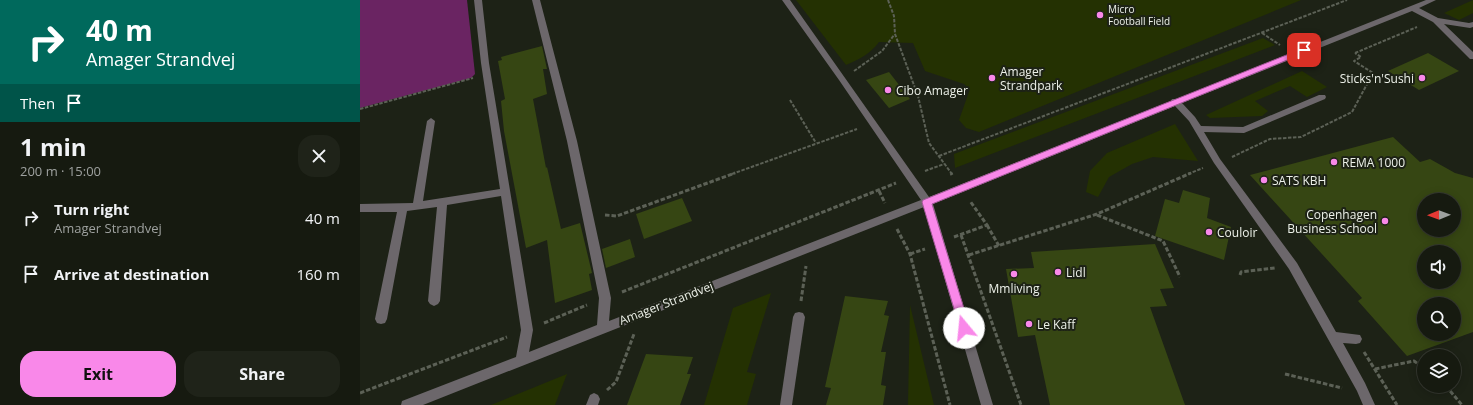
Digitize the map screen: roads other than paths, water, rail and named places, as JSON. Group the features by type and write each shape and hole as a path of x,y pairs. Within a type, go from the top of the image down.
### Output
{"street":[{"path":"478,0 485,63 527,330 522,359"},
{"path":"536,0 572,141 605,298 603,328"},
{"path":"786,0 842,78 926,202 986,405"},
{"name":"Amager Strandvej","path":"406,405 891,216 1175,101 1432,0"},
{"path":"1413,8 1436,20 1473,57"},
{"path":"1436,20 1470,26 1473,24"},
{"path":"1198,129 1244,130 1322,97"},
{"path":"1175,101 1192,119 1217,161 1293,266 1369,405"},
{"path":"417,206 431,121"},
{"path":"360,208 403,208 505,192"},
{"path":"434,301 442,202"},
{"path":"381,319 403,208"},
{"path":"786,405 799,317"},
{"path":"1333,337 1356,339"}],"place":[{"name":"Micro Football Field","path":"1100,15"},
{"name":"Amager Strandpark","path":"992,78"},
{"name":"Sticks'n'Sushi","path":"1422,78"},
{"name":"Cibo Amager","path":"888,90"},
{"name":"REMA 1000","path":"1334,162"},
{"name":"SATS KBH","path":"1264,180"},
{"name":"Copenhagen Business School","path":"1385,221"},
{"name":"Couloir","path":"1209,232"},
{"name":"Lidl","path":"1058,272"},
{"name":"Mmliving","path":"1014,274"},
{"name":"Le Kaff","path":"1029,324"}]}
